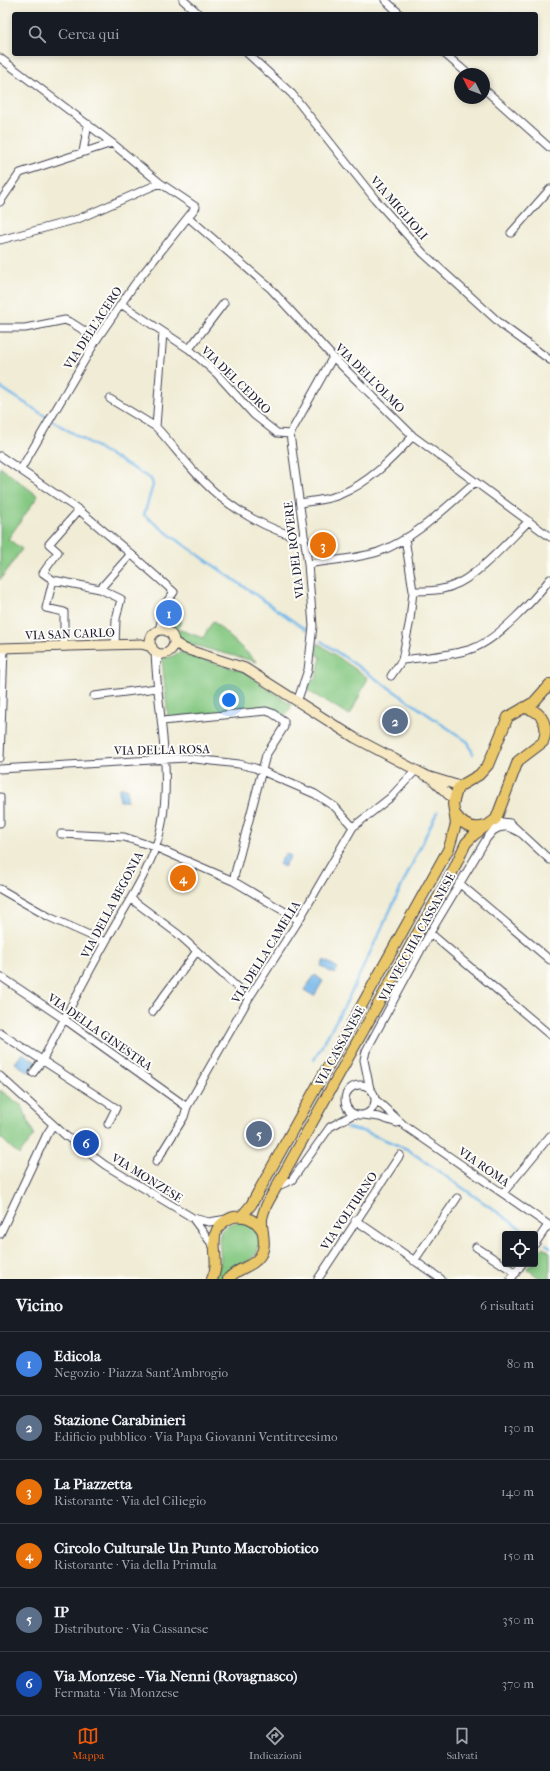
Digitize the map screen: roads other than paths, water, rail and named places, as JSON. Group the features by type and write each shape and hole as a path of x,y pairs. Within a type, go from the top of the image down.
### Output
{"main road":[{"path":"453,798 460,786 485,770 492,759 505,721 512,713 539,698 550,684"},
{"path":"523,708 531,709 540,714 543,717 547,730"},
{"path":"456,815 463,823 471,827 476,828 492,823 498,814 518,761 543,742 550,713"},
{"name":"VIA CASSANESE","path":"241,1217 251,1205 449,848 455,832 456,815 453,798"},
{"name":"VIA CASSANESE","path":"228,1279 237,1270 257,1260 264,1247 262,1221 264,1212 276,1187 452,873 466,843 474,835 492,823"},
{"path":"212,1279 217,1267 214,1240 216,1232 221,1224 229,1219 241,1217 250,1219 257,1224 264,1236"}],"street":[{"path":"182,0 197,12"},
{"path":"385,0 398,12"},
{"name":"VIA MIGLIOLI","path":"250,56 292,94 375,199 423,253 502,325 550,360"},
{"path":"447,56 461,68"},
{"path":"0,58 112,142 160,183 78,219 0,240"},
{"path":"490,94 550,148"},
{"path":"83,152 88,124"},
{"path":"0,202 20,173 112,142"},
{"name":"VIA DELL'ACERO","path":"21,469 98,339 121,304 134,285 189,218 196,207 160,183"},
{"path":"511,233 550,189"},
{"name":"VIA DELL'OLMO","path":"189,218 270,288 333,357 414,436 550,537"},
{"name":"VIA DEL CEDRO","path":"189,349 224,303"},
{"name":"VIA DEL CEDRO","path":"121,304 189,349 217,374 254,415 277,433 290,434"},
{"path":"0,328 25,328 65,320 98,339"},
{"path":"156,426 163,332"},
{"path":"290,434 333,357"},
{"path":"110,399 156,426 215,493 264,526 288,535 305,539"},
{"name":"VIA DEL ROVERE","path":"290,434 308,564 313,626 312,648 308,670 297,702"},
{"path":"300,503 332,497 354,487 385,465 414,436"},
{"path":"0,456 21,469 78,510 132,554 174,592 166,603 161,621 163,630 155,647"},
{"path":"308,564 375,552 405,538 448,506 475,482"},
{"path":"78,510 49,544 58,552 43,573 53,580 100,589 121,599 116,619 115,645"},
{"path":"413,591 441,589 460,582 529,521"},
{"path":"390,676 402,660 409,626 413,591 405,538"},
{"path":"100,589 132,554"},
{"path":"402,660 467,650 480,645 494,635 526,607 550,578"},
{"path":"53,580 46,608 64,612 64,646"},
{"path":"163,630 172,635 173,645"},
{"name":"VIA SAN CARLO","path":"2,648 141,644 155,647"},
{"path":"155,647 173,645 245,668 355,738 427,776 453,798"},
{"name":"VIA DELLA BEGONIA","path":"33,1072 42,1061 105,942 131,899 155,847 163,818 166,796 166,759 157,688 155,647"},
{"path":"0,758 2,648"},
{"path":"94,696 157,688"},
{"path":"162,721 258,711 272,713 282,719 285,724 271,745 261,770 233,881"},
{"name":"VIA DELLA ROSA","path":"0,769 166,759 218,760 261,770 315,794 335,807 353,827"},
{"name":"VIA DELLA CAMELIA","path":"156,1162 184,1118 186,1107 249,998 299,920 353,827 391,797 416,770"},
{"path":"427,776 460,786"},
{"path":"0,797 0,823"},
{"path":"492,823 507,822 550,860"},
{"name":"VIA VECCHIA CASSANESE","path":"370,1089 364,1060 366,1051 459,883 487,838 496,829 501,826 508,827 522,834"},
{"path":"60,834 124,837 155,847 233,881 299,920"},
{"path":"459,883 550,960"},
{"path":"0,889 49,917 105,942"},
{"path":"131,899 178,934 249,998"},
{"path":"430,933 550,1034"},
{"path":"152,1012 198,951"},
{"name":"VIA DELLA GINESTRA","path":"0,976 64,1019 186,1107"},
{"path":"0,1033 116,1108 108,1124"},
{"name":"VIA MONZESE","path":"0,1076 53,1125 96,1159 192,1218"},
{"path":"276,1187 292,1180 330,1128 354,1114 363,1115 370,1111 375,1099 370,1089 360,1085 351,1088 347,1092 345,1102 347,1107 354,1114"},
{"name":"VIA ROMA","path":"375,1099 405,1126 549,1225"},
{"name":"VIA ROMA","path":"363,1115 384,1118 405,1126"},
{"path":"0,1234 47,1134 53,1125"},
{"path":"503,1193 549,1141"},
{"name":"VIA VOLTURNO","path":"318,1279 355,1220 400,1155"},
{"path":"414,1261 457,1198"},
{"path":"192,1218 209,1222 229,1219"},
{"path":"192,1218 206,1233 215,1248"},
{"path":"355,1220 440,1279"},
{"path":"538,1240 549,1225"},
{"path":"476,1247 516,1273"},
{"path":"511,1279 520,1267"}],"water":[{"path":"119,788 127,788 127,801 120,801"},
{"path":"286,853 291,856 284,867 279,864"},
{"path":"324,960 338,968 334,974 321,966"},
{"path":"315,975 323,981 314,996 304,990"},
{"path":"23,1053 36,1062 28,1072 15,1063"}],"waterway":[{"path":"0,387 59,425 151,479 153,485 144,515 170,535 306,630"},
{"path":"321,641 468,742 473,754"},
{"path":"314,1060 346,1003 437,812"},
{"path":"347,1128 366,1132 407,1149 524,1231"},
{"path":"546,1244 550,1247"}],"place":[{"name":"La Piazzetta","path":"323,545"},
{"name":"Edicola","path":"169,613"},
{"name":"Stazione Carabinieri","path":"395,721"},
{"name":"Circolo Culturale Un Punto Macrobiotico","path":"183,878"},
{"name":"IP","path":"259,1134"},
{"name":"Via Monzese - Via Nenni (Rovagnasco)","path":"86,1143"}]}
